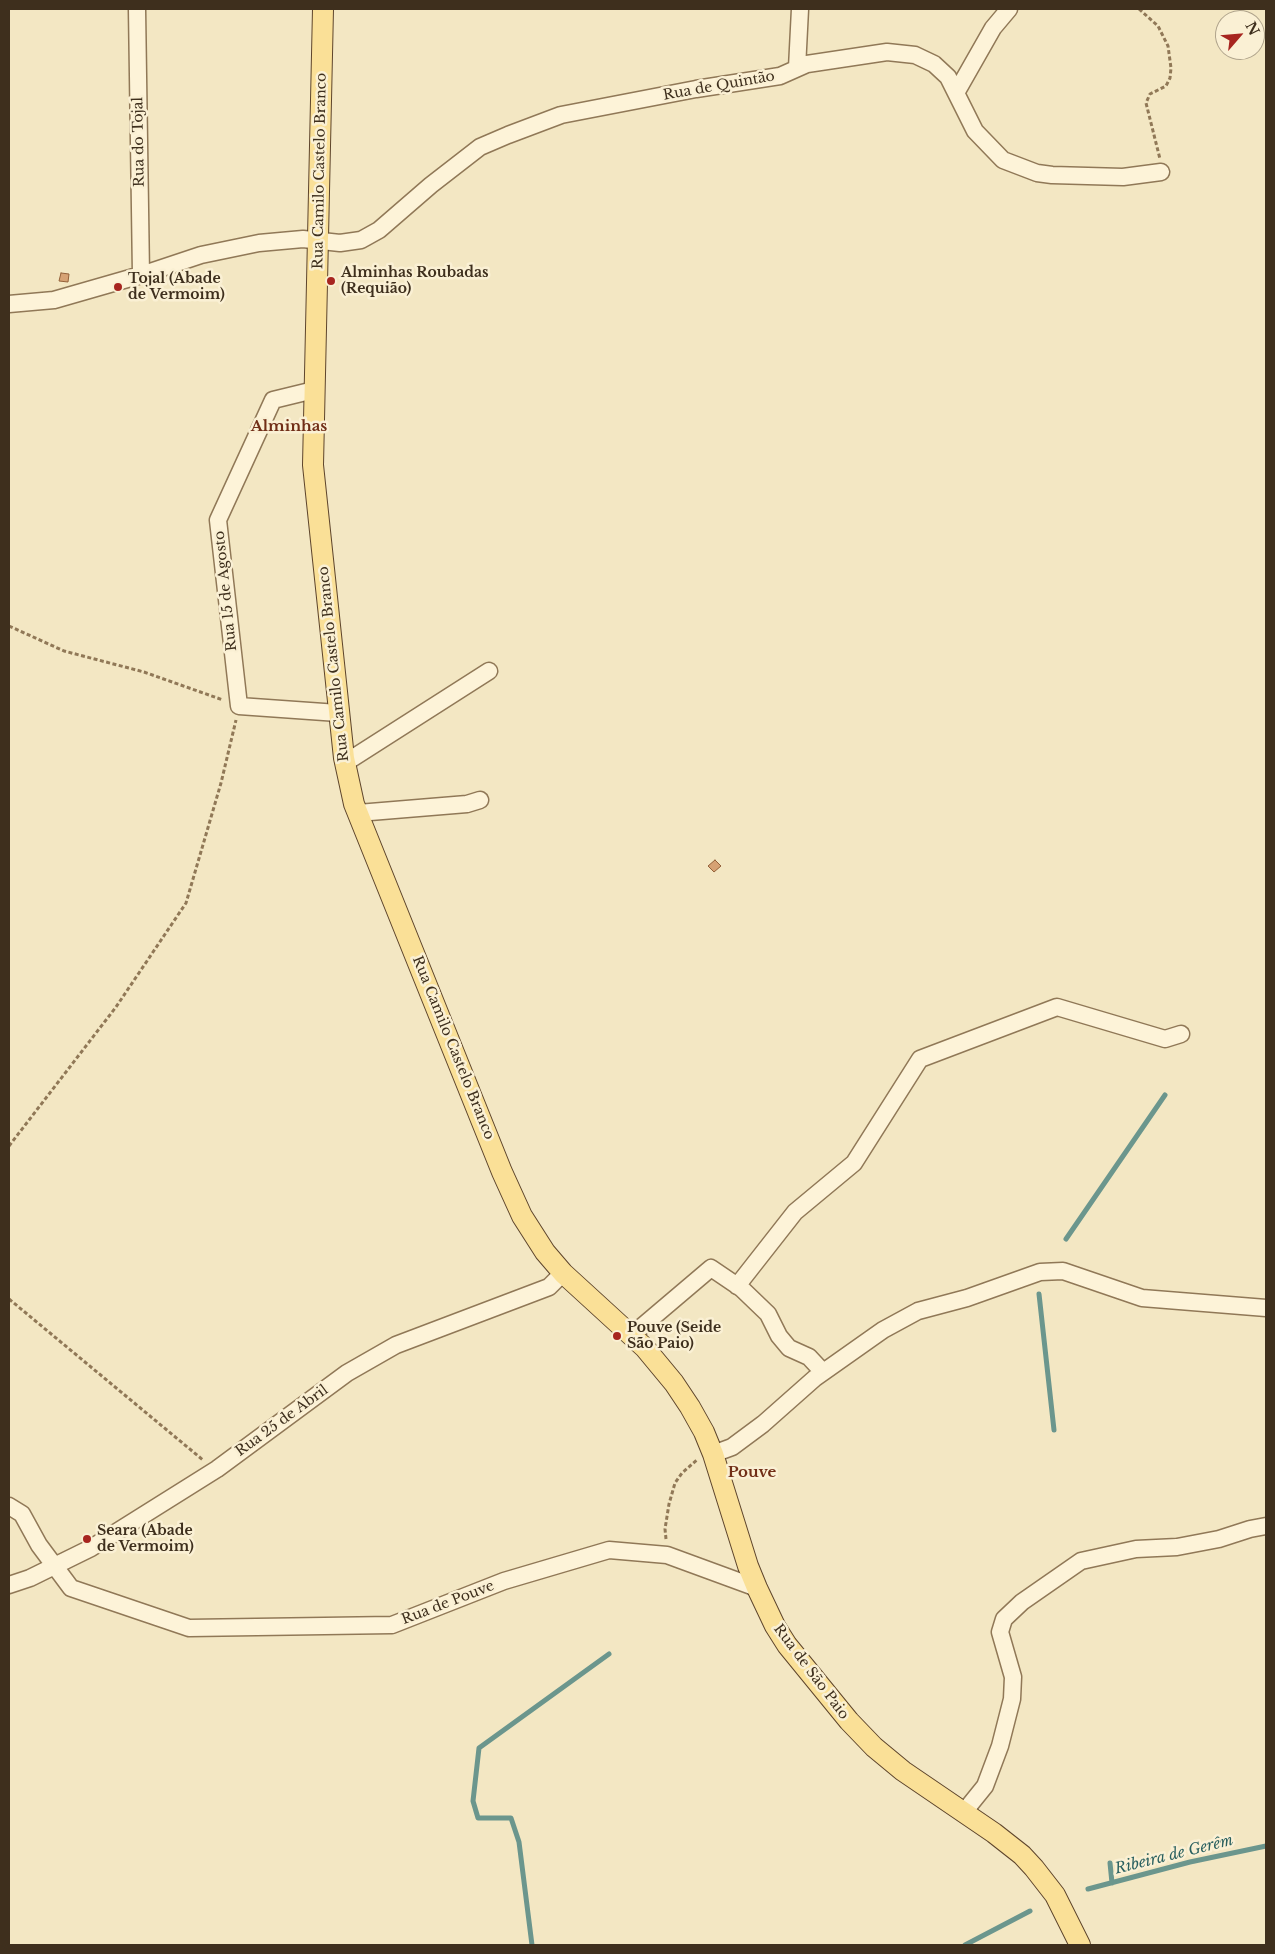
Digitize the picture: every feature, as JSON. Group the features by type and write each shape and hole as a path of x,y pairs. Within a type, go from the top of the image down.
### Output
{"main road":[{"name":"Rua Camilo Castelo Branco","path":"323,9 313,465 338,713 345,763 350,789 358,813 516,1203 534,1236 563,1274"},
{"name":"Rua de São Paio","path":"563,1274 645,1348 674,1383 700,1423 713,1454 748,1566 775,1626 787,1645 855,1728 874,1747 903,1770 1008,1843 1034,1868 1062,1907 1080,1945"}],"street":[{"name":"Rua do Tojal","path":"137,9 141,275"},
{"path":"797,68 800,9"},
{"path":"956,92 994,28 1009,9"},
{"name":"Rua de Quintão","path":"9,304 54,300 141,275 201,255 259,243 303,239 340,243 361,240 379,230 431,185 480,147 538,124 571,113 696,88 780,76 807,64 887,52 915,55 934,64 948,77 974,131 1003,160 1014,165 1037,173 1052,175 1123,177 1161,172"},
{"name":"Rua 15 de Agosto","path":"239,706 218,520 273,400 314,390"},
{"path":"345,763 489,671"},
{"path":"239,706 338,713"},
{"path":"358,813 467,804 480,800"},
{"path":"737,1286 795,1212 854,1163 920,1059 1057,1007 1165,1039 1181,1034"},
{"path":"632,1335 711,1268 737,1286 768,1314 779,1336 789,1348 809,1357 823,1372"},
{"path":"713,1454 732,1447 823,1372 883,1330 918,1311 967,1298 1040,1272 1063,1271 1142,1298 1266,1308"},
{"name":"Rua 25 de Abril","path":"9,1585 54,1567 91,1548 217,1469 347,1373 396,1345 549,1287 563,1274"},
{"name":"Rua de Pouve","path":"9,1506 22,1514 39,1545 71,1588 189,1628 392,1625 504,1582 609,1550 666,1555 757,1588"},
{"path":"964,1812 985,1786 1000,1746 1012,1698 1013,1677 1000,1632 1004,1619 1022,1602 1081,1561 1136,1549 1177,1547 1219,1539 1266,1526"}],"path":[{"path":"1139,9 1158,26 1168,46 1171,68 1170,78 1166,86 1150,94 1147,97 1146,103 1159,152 1161,172"},
{"path":"9,626 64,651 144,672 239,706 221,783 186,903 116,1007 9,1146"},
{"path":"9,1299 206,1462"},
{"path":"666,1555 665,1529 675,1483 691,1464 713,1454"}],"building":[{"path":"61,273 69,274 68,282 59,281"},
{"path":"715,860 721,866 714,872 708,866"}],"waterway":[{"path":"1066,1239 1165,1095"},
{"path":"1039,1294 1054,1430"},
{"path":"532,1945 519,1842 511,1818 478,1818 473,1801 479,1748 609,1654"},
{"name":"Ribeira de Gerêm","path":"1088,1889 1190,1862 1266,1846"},
{"path":"1110,1863 1112,1883"},
{"name":"Ribeira de Gerêm","path":"965,1945 1030,1911"}],"place":[{"name":"Alminhas Roubadas (Requião)","path":"331,281"},
{"name":"Tojal (Abade de Vermoim)","path":"118,287"},
{"name":"Pouve (Seide São Paio)","path":"617,1336"},
{"name":"Seara (Abade de Vermoim)","path":"87,1539"}],"district":[{"name":"Alminhas","path":"289,427"},
{"name":"Pouve","path":"752,1473"}]}
